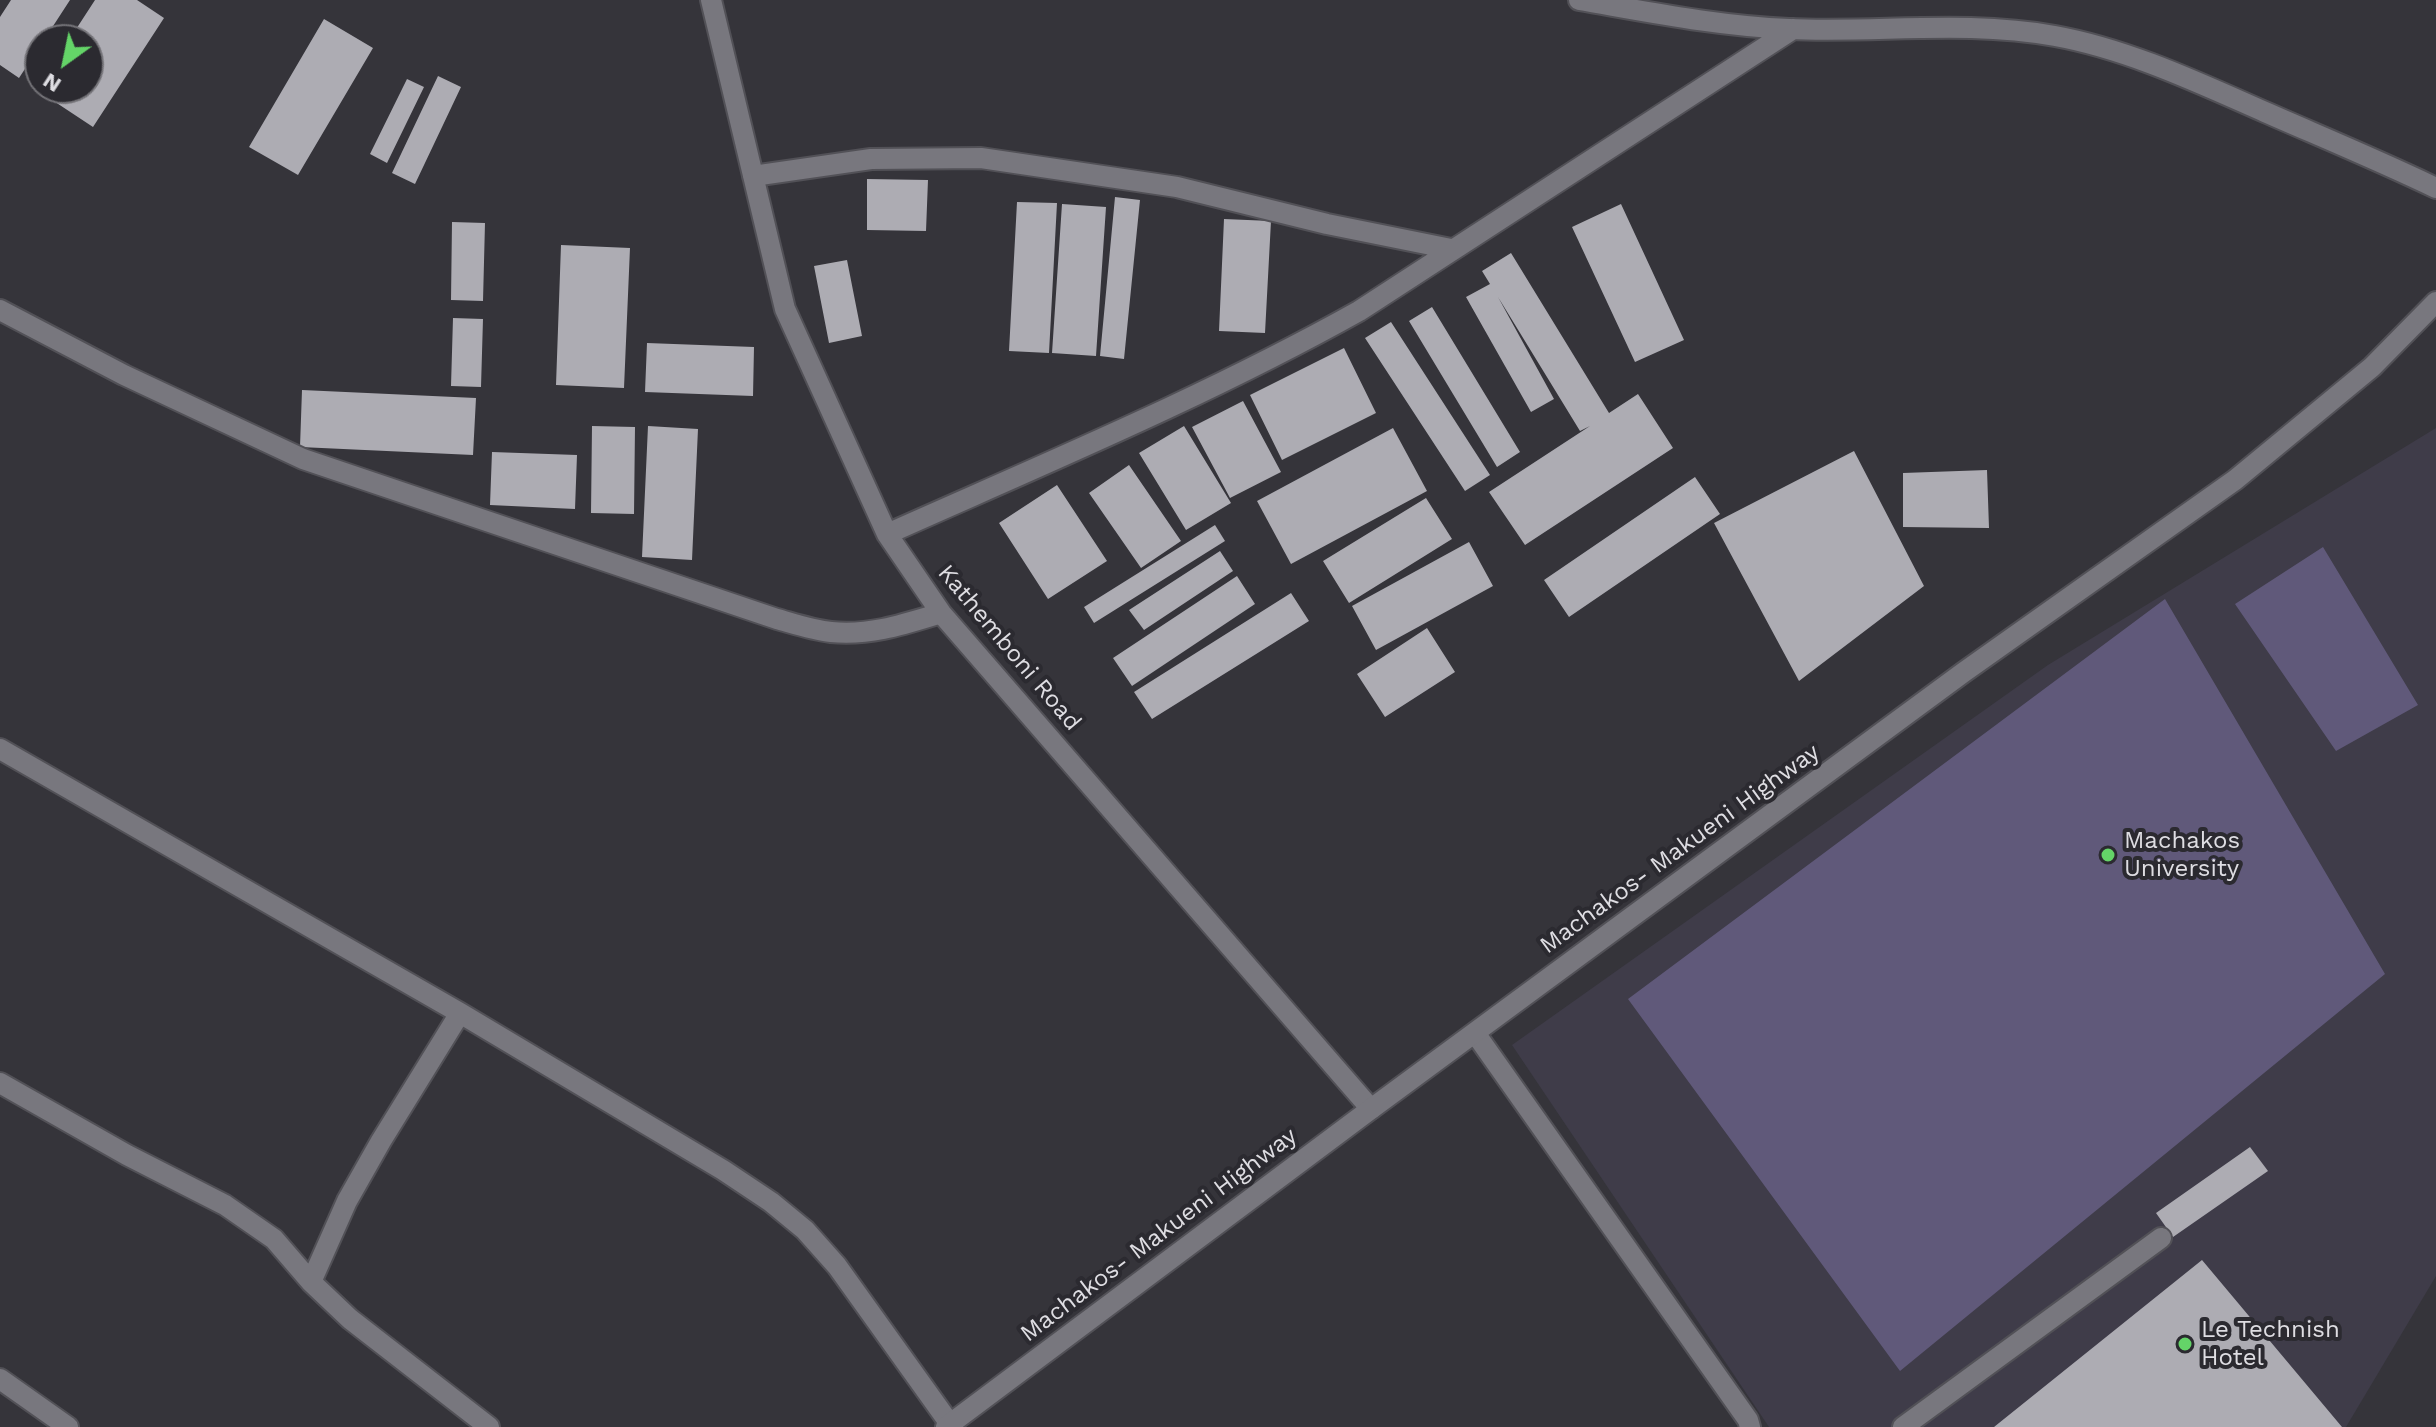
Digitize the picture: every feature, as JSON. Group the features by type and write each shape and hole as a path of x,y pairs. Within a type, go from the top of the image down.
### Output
{"street":[{"name":"Kathemboni Road","path":"711,0 785,309 887,534 941,613 1371,1109"},
{"path":"1579,0 1730,25 1793,29 2001,29 2054,36 2103,47 2206,86 2436,188"},
{"path":"887,534 1158,414 1296,347 1359,311 1793,29"},
{"path":"753,176 871,159 981,158 1177,187 1327,224 1451,249"},
{"name":"Machakos- Makueni Highway","path":"948,1426 1371,1109 1964,672 2235,480 2372,367 2436,302"},
{"path":"0,310 124,375 303,459 777,619 830,632 861,633 888,629 941,613"},
{"path":"0,749 460,1013 723,1170 771,1202 805,1230 837,1266 948,1426"},
{"path":"311,1282 347,1201 460,1013"},
{"path":"1475,1033 1751,1425"},
{"path":"0,1083 127,1155 225,1205 274,1239 311,1282 350,1319 489,1427"},
{"path":"1903,1427 2161,1238"},
{"path":"0,1379 68,1427"}],"shaded area":[{"name":"Machakos University","path":"2436,428 2436,1276 2346,1427 1769,1427 1512,1045 2048,665"},
{"path":"2323,547 2418,705 2336,751 2235,604"},
{"path":"2165,599 2385,974 1900,1371 1628,999"}],"building":[{"path":"11,0 70,0 54,24 24,24 24,70 19,78 0,65 0,17"},
{"path":"95,0 137,0 164,18 93,127 58,104 104,104 104,24 79,24"},
{"path":"324,19 373,48 298,175 249,147"},
{"path":"438,76 461,87 415,184 392,173"},
{"path":"407,79 424,87 387,163 370,154"},
{"path":"867,179 928,180 926,231 867,230"},
{"path":"1115,197 1140,200 1124,359 1100,356"},
{"path":"1017,202 1057,203 1049,353 1009,351"},
{"path":"1062,204 1106,207 1096,356 1052,353"},
{"path":"1621,204 1684,340 1635,362 1572,227"},
{"path":"1224,219 1271,221 1265,333 1219,331"},
{"path":"452,222 485,223 483,301 451,300"},
{"path":"561,245 630,248 624,388 556,385"},
{"path":"1511,253 1609,413 1638,394 1673,448 1525,545 1489,492 1590,426 1580,431 1498,297 1554,399 1531,412 1466,297 1490,284 1482,271"},
{"path":"847,260 862,336 829,343 814,266"},
{"path":"1432,307 1520,452 1497,467 1409,321"},
{"path":"453,318 483,319 481,387 451,386"},
{"path":"1391,322 1490,475 1465,491 1365,338"},
{"path":"647,343 754,347 753,396 645,392"},
{"path":"1344,348 1376,413 1282,460 1250,395"},
{"path":"302,390 476,398 473,455 300,447"},
{"path":"1243,401 1281,472 1230,498 1192,427"},
{"path":"592,426 635,427 634,514 591,513"},
{"path":"648,426 698,429 692,560 642,557"},
{"path":"1184,426 1231,503 1186,530 1139,453"},
{"path":"1393,428 1427,491 1291,564 1257,501"},
{"path":"1854,451 1924,586 1799,681 1714,523"},
{"path":"492,452 577,455 575,509 490,505"},
{"path":"1129,465 1181,541 1141,568 1089,493"},
{"path":"1987,470 1989,528 1903,527 1903,473"},
{"path":"1695,477 1720,514 1569,617 1544,580"},
{"path":"1057,485 1107,561 1048,599 999,523"},
{"path":"1426,498 1452,539 1349,603 1323,561"},
{"path":"1215,525 1225,541 1094,623 1084,607"},
{"path":"1469,542 1493,586 1376,650 1352,606"},
{"path":"1220,551 1233,571 1144,630 1129,610"},
{"path":"1237,576 1255,604 1132,686 1113,658"},
{"path":"1291,593 1309,621 1152,719 1134,692"},
{"path":"1427,628 1455,672 1385,717 1357,674"},
{"path":"2250,1147 2268,1171 2173,1237 2156,1213"},
{"name":"Le Technish Hotel","path":"2202,1260 2342,1427 1994,1427"}],"place":[{"name":"Machakos University","path":"2108,855"},
{"name":"Le Technish Hotel","path":"2185,1344"}]}
